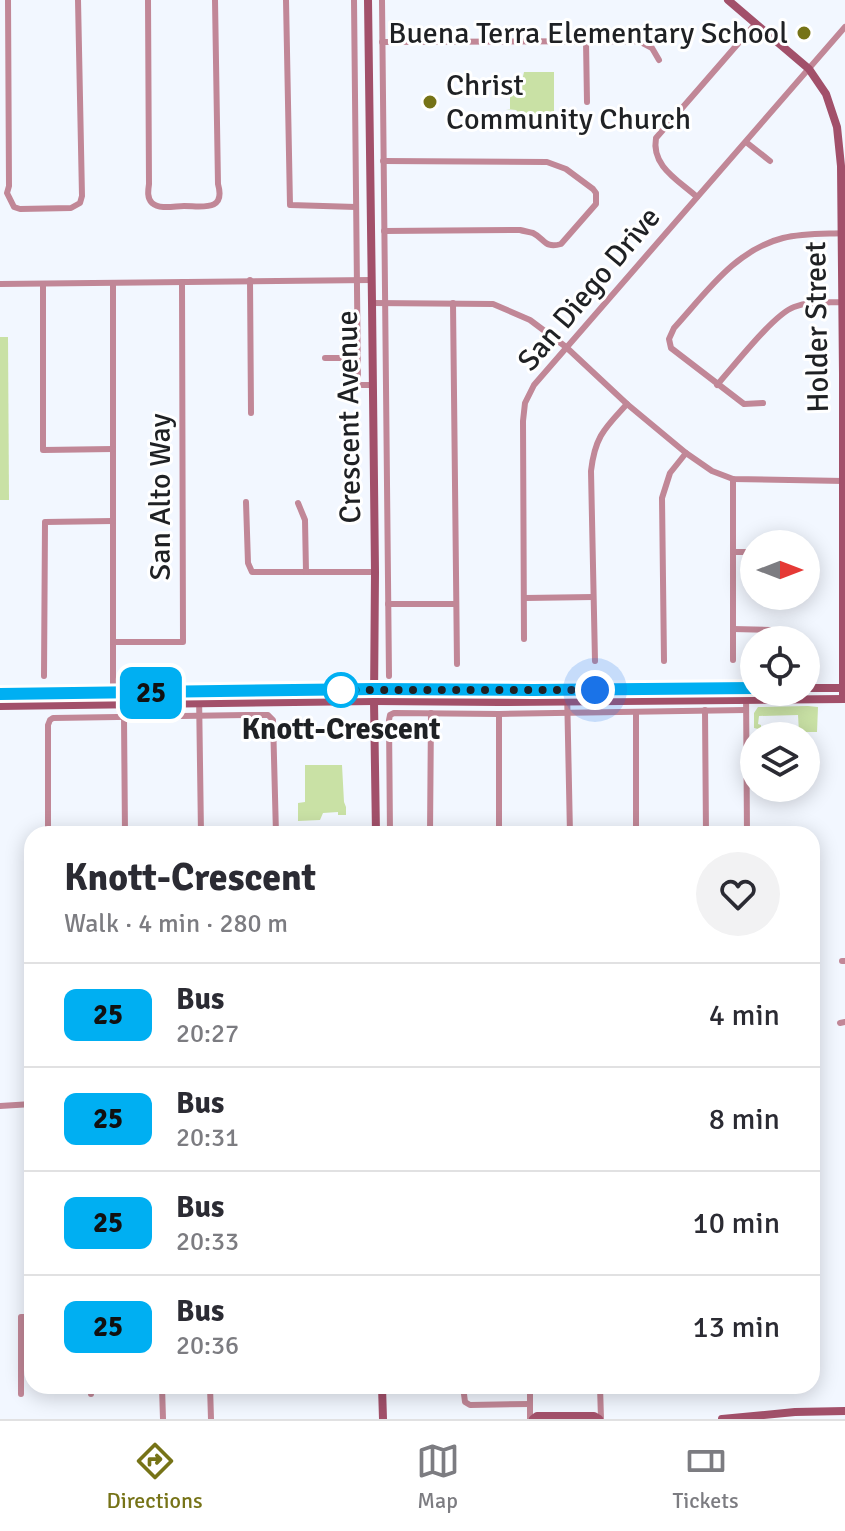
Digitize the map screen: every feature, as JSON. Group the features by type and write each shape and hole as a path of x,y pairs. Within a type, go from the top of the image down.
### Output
{"main road":[{"name":"Crescent Avenue","path":"368,0 376,826"},
{"name":"Holder Street","path":"728,0 809,69 826,94 837,127 843,166 844,699"},
{"path":"0,694 740,688"},
{"path":"820,688 844,688"},
{"path":"269,691 269,703"},
{"path":"820,699 844,699"},
{"path":"0,706 740,700"},
{"path":"382,1394 383,1419"},
{"path":"722,1419 845,1411"},
{"path":"532,1419 537,1416 594,1416 600,1419"}],"street":[{"path":"8,0 7,193 14,207 26,209 71,208 80,203 82,196 78,0"},
{"path":"148,0 148,195 154,204 161,207 207,207 214,205 220,191 215,0"},
{"path":"286,0 290,205 356,207"},
{"path":"354,0 358,385 373,385"},
{"path":"382,0 389,676"},
{"path":"697,197 658,162 654,149 656,138 756,23"},
{"name":"San Diego Drive","path":"524,639 523,421 525,403 534,385 845,27"},
{"path":"586,41 587,102"},
{"path":"382,42 639,41 652,48 659,60"},
{"path":"746,142 770,161"},
{"path":"383,161 547,162 575,175 593,189 597,199 561,244 555,246 549,246 535,234 520,230 384,231"},
{"path":"763,403 744,404 671,348 669,339 674,328 729,267 749,251 782,238 843,233"},
{"path":"250,280 251,413"},
{"path":"0,284 371,280"},
{"name":"San Alto Way","path":"113,642 183,642 182,282"},
{"path":"113,283 113,705"},
{"path":"43,284 43,450 113,449"},
{"path":"717,385 776,319 792,308 843,302"},
{"path":"372,303 493,304 530,320 566,347 627,404 712,471 733,479 844,481"},
{"path":"453,303 457,664"},
{"path":"325,358 357,358"},
{"path":"595,661 593,451 601,432 627,404"},
{"path":"664,661 662,498 670,473 686,453"},
{"path":"733,479 733,660"},
{"path":"246,502 248,563 252,572 375,572"},
{"path":"298,503 305,520 306,572"},
{"path":"44,676 45,522 113,521"},
{"path":"734,552 740,552"},
{"path":"525,598 593,597"},
{"path":"388,604 456,604"},
{"path":"733,629 740,629"},
{"path":"567,690 570,826"},
{"path":"199,693 201,826"},
{"path":"746,706 747,826"},
{"path":"705,710 706,826"},
{"path":"390,826 389,720 394,713 746,710"},
{"path":"636,712 636,826"},
{"path":"430,826 431,713"},
{"path":"499,714 499,826"},
{"path":"48,826 48,725 53,718 268,715 272,717 276,826"},
{"path":"124,717 125,826"},
{"path":"0,1106 24,1104"},
{"path":"21,1394 21,1317 24,1317"},
{"path":"162,1394 163,1419"},
{"path":"210,1394 211,1419"},
{"path":"464,1394 465,1402 470,1405 530,1404"},
{"path":"530,1394 532,1419"},
{"path":"600,1394 600,1419"}],"green space":[{"path":"524,72 554,72 554,114 521,115 516,110 506,109 510,109 510,83 522,81"},
{"path":"0,337 8,337 9,500 0,500"},
{"path":"758,707 818,707 817,722 798,722 798,715 759,716 758,722 754,722"},
{"path":"305,765 342,765 346,815 323,813 320,820 298,821 298,803 305,802"}],"bus line":[{"name":"25","path":"0,694 740,688"}],"place":[{"name":"Buena Terra Elementary School","path":"804,33"},
{"name":"Christ Community Church","path":"430,102"},
{"name":"Knott-Crescent","path":"341,690"}],"route":[{"path":"341,690 595,690"}]}
